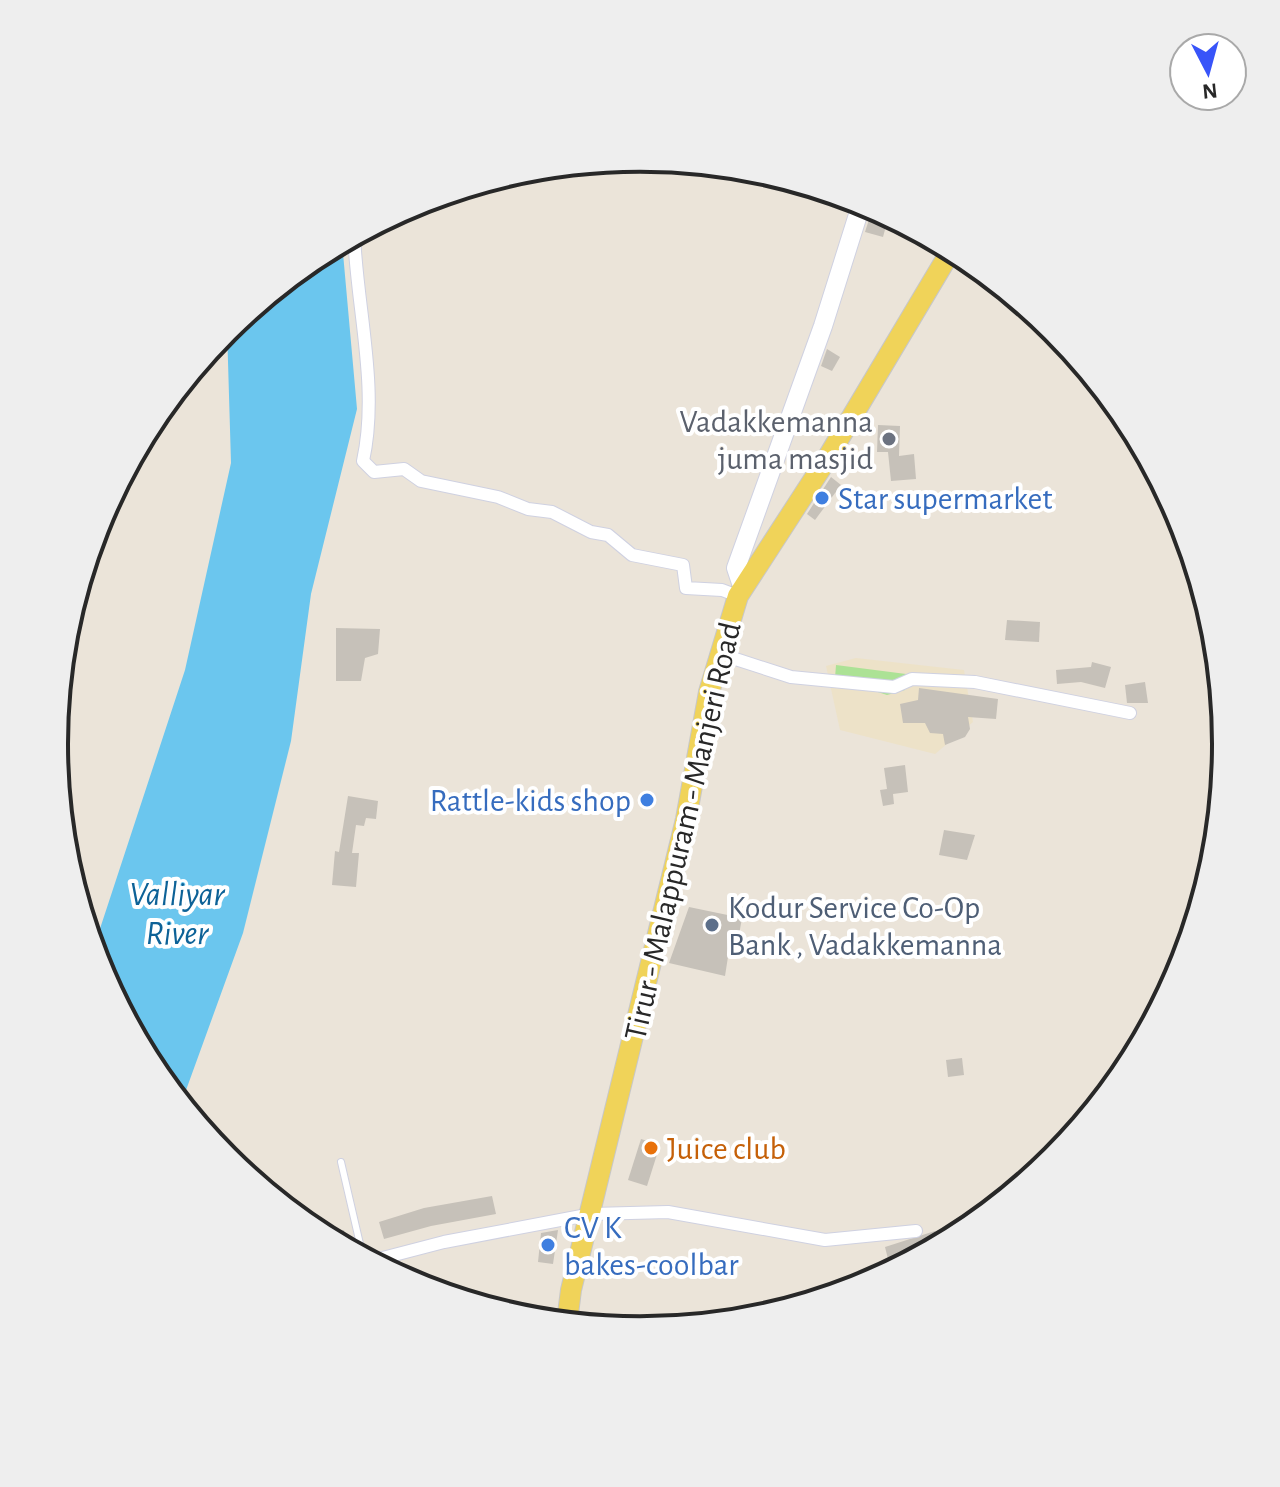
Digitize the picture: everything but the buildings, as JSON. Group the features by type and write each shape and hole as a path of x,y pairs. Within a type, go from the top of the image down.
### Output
{"main road":[{"path":"740,593 736,568 739,557 823,326 858,215"},
{"name":"Tirur - Malappuram - Manjeri Road","path":"568,1311 686,819 709,692 740,593 825,462 945,260"}],"street":[{"path":"355,247 369,380 369,436 363,461 374,472 404,469 421,481 498,497 528,509 552,512 591,532 608,535 632,555 683,565 686,588 740,593"},
{"path":"720,654 791,677 894,687 912,679 975,682 1130,713"},
{"path":"387,1257 444,1242 592,1214 668,1212 825,1240 916,1231"}],"lane":[{"path":"341,1162 360,1242"}],"shaded area":[{"path":"856,658 964,670 973,722 935,754 840,730 826,666"}],"green space":[{"path":"836,665 906,674 905,690 887,695 835,678"}],"water":[{"name":"Valliyar River","path":"343,255 357,409 311,594 291,741 243,933 186,1091 164,1061 127,996 99,931 185,670 231,463 228,348 263,313"}],"place":[{"name":"Vadakkemanna juma masjid","path":"889,439"},
{"name":"Star supermarket","path":"822,498"},
{"name":"Rattle-kids shop","path":"647,800"},
{"name":"Kodur Service Co-Op Bank , Vadakkemanna","path":"712,925"},
{"name":"Juice club","path":"651,1148"},
{"name":"CV K bakes-coolbar","path":"548,1245"}]}
